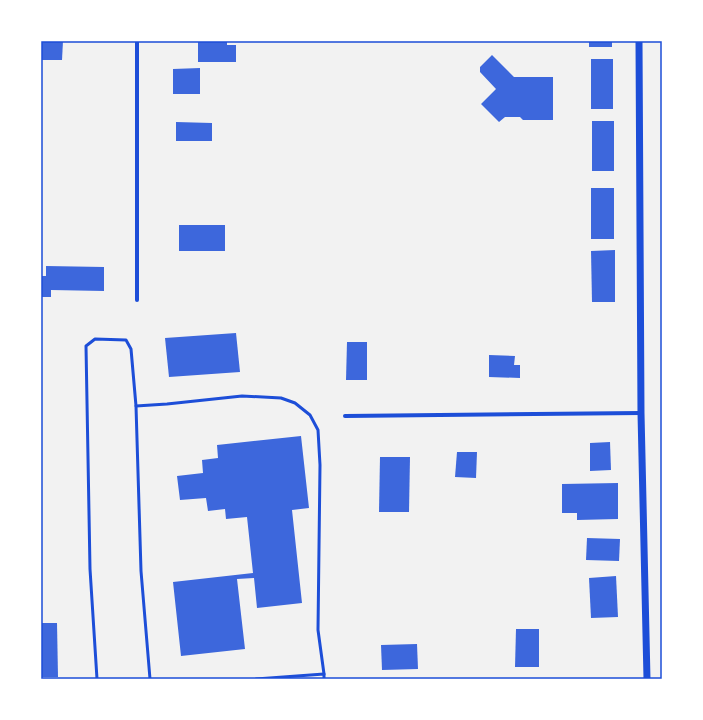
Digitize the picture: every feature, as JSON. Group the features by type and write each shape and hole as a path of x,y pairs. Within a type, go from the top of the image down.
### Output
{"street":[{"path":"137,41 137,300"},
{"path":"639,41 641,413 647,679"},
{"path":"345,416 641,413"}],"lane":[{"path":"97,679 90,569 86,346 95,339 126,340 131,349 136,406 141,571 150,679"},
{"path":"136,406 242,396 280,398 294,403 310,415 318,430 320,465 318,630 324,679"},
{"path":"256,679 324,674"}],"building":[{"path":"41,41 63,41 62,60 41,60"},
{"path":"198,41 227,41 227,45 236,45 236,62 198,62"},
{"path":"589,41 612,41 612,47 589,47"},
{"path":"492,55 514,77 553,77 553,120 523,120 520,117 505,117 499,122 481,104 496,89 480,72 480,67"},
{"path":"591,59 613,59 613,109 591,109"},
{"path":"200,68 200,94 173,94 173,69"},
{"path":"592,121 614,121 614,171 592,171"},
{"path":"176,122 212,123 212,141 176,141"},
{"path":"591,188 614,188 614,239 591,239"},
{"path":"179,225 225,225 225,251 179,251"},
{"path":"615,250 615,302 592,302 591,251"},
{"path":"46,266 104,267 104,291 51,290 51,297 41,297 41,276 46,276"},
{"path":"236,333 240,372 169,377 165,338"},
{"path":"347,342 367,342 367,380 346,380"},
{"path":"489,355 515,356 514,365 520,365 520,378 489,377"},
{"path":"301,436 309,508 292,510 302,603 257,608 254,578 237,579 245,649 181,656 173,582 253,573 247,517 226,519 225,509 208,511 206,498 180,500 177,476 203,473 202,460 218,458 217,445"},
{"path":"610,442 611,470 590,471 590,443"},
{"path":"457,452 477,452 476,478 455,477"},
{"path":"380,457 410,457 409,512 379,512"},
{"path":"618,483 618,519 577,520 577,513 562,513 562,484"},
{"path":"587,538 620,539 619,561 586,560"},
{"path":"616,576 618,617 591,618 589,578"},
{"path":"41,623 57,623 58,677 41,677"},
{"path":"516,629 539,629 539,667 515,667"},
{"path":"417,644 418,669 382,670 381,645"}]}
